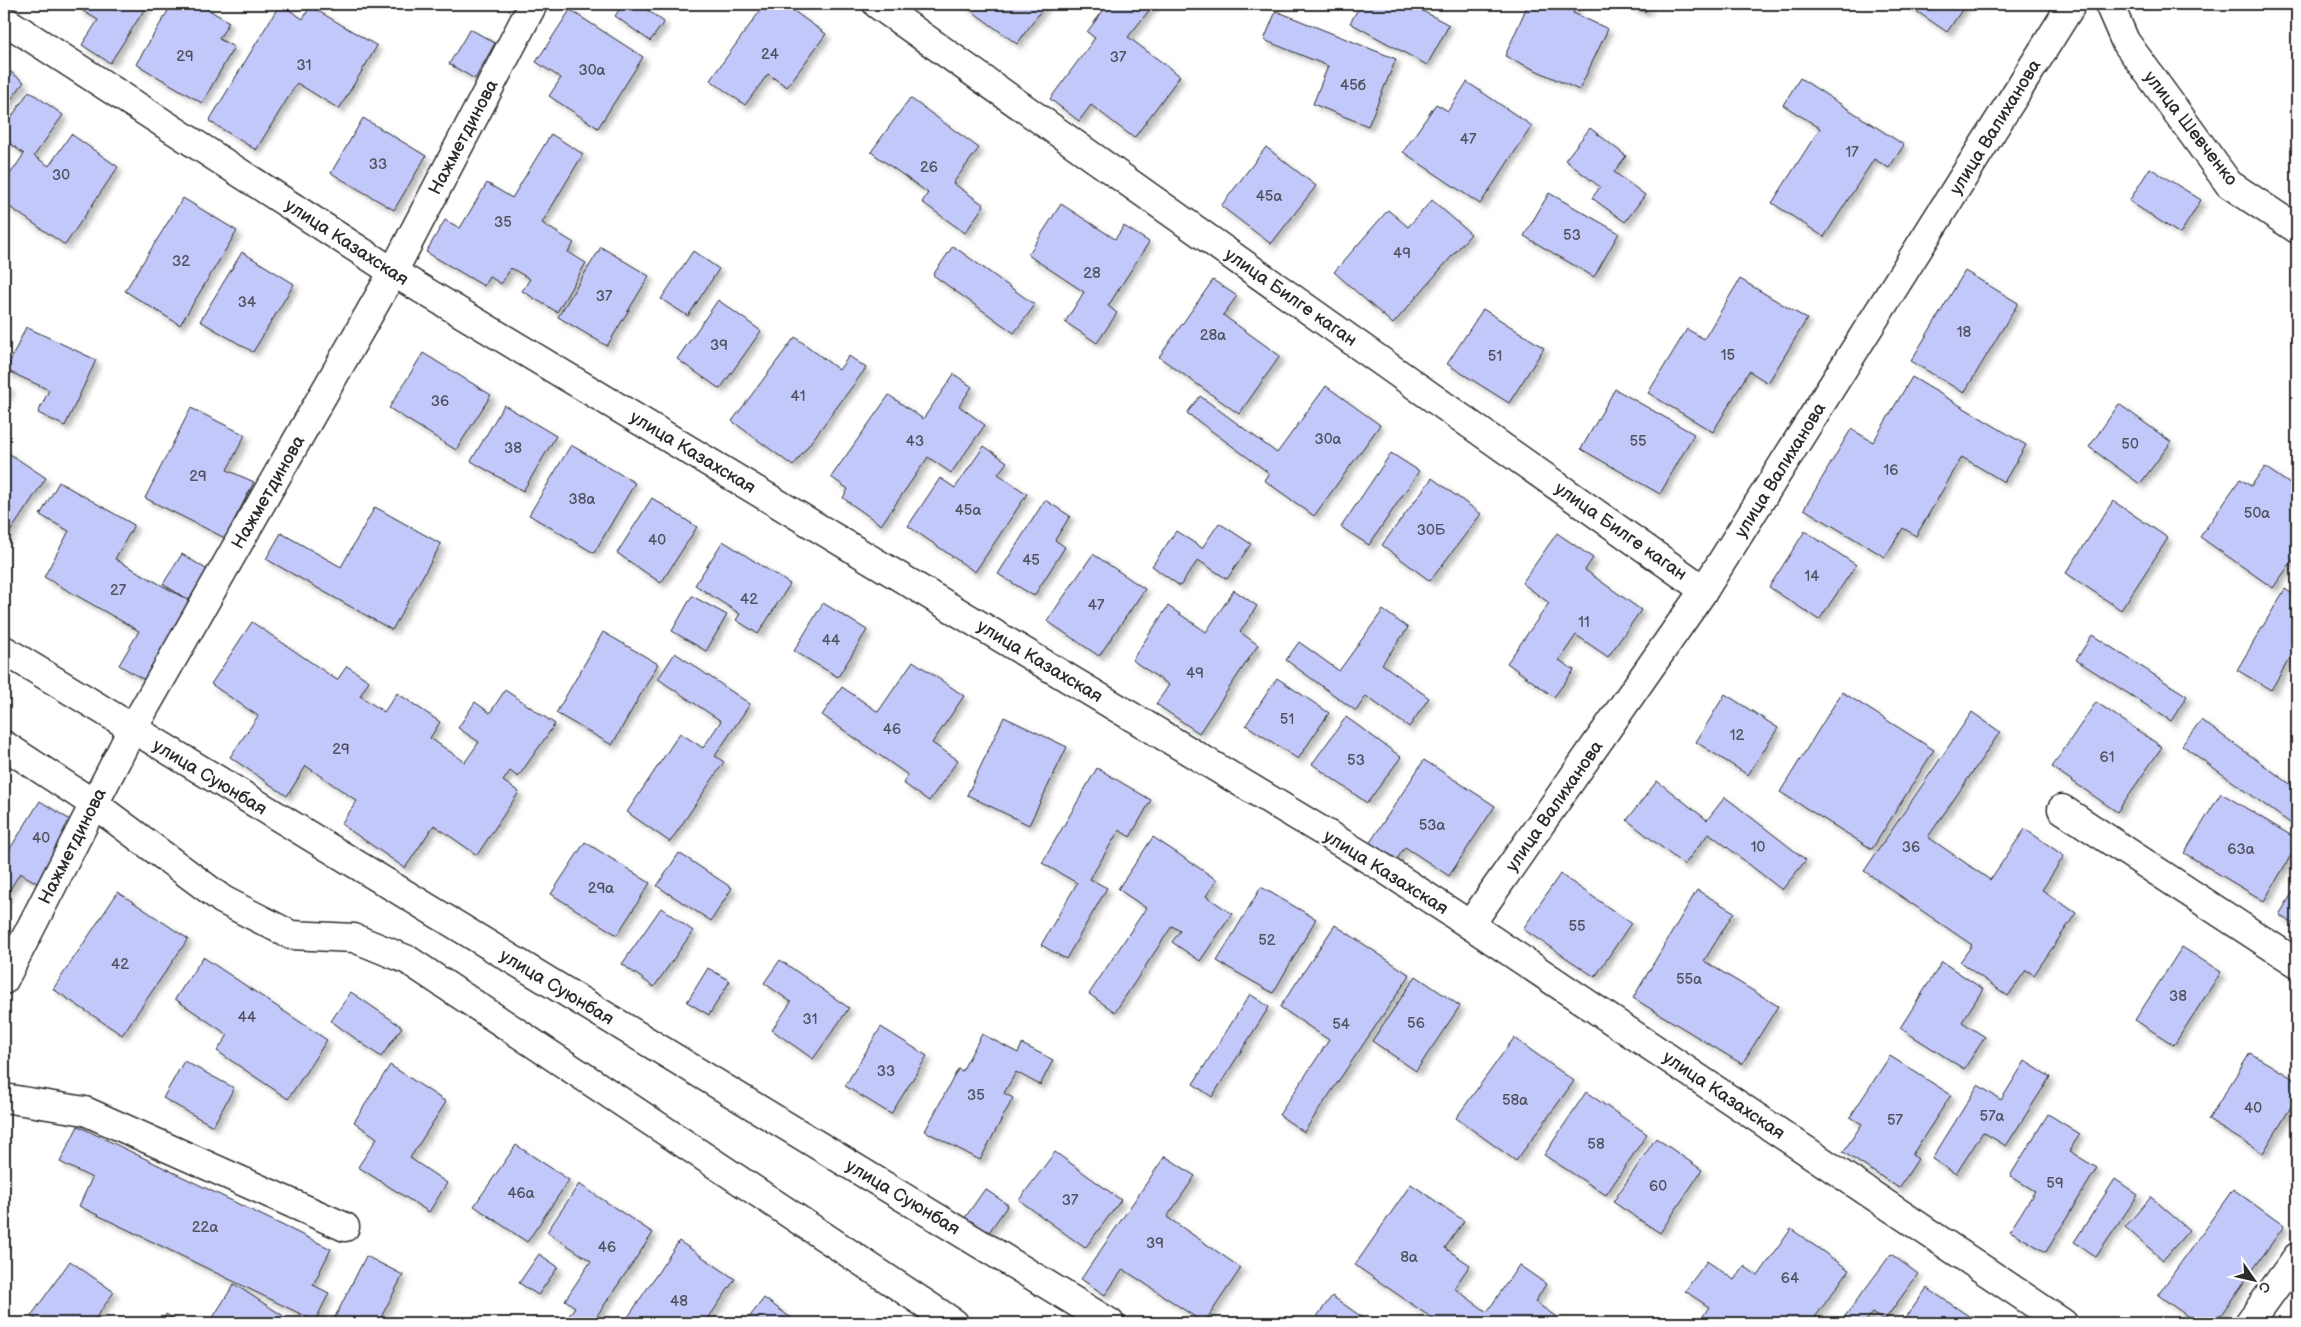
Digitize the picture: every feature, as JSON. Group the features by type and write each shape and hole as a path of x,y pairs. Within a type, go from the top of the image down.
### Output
{"street":[{"name":"Нажметдинова","path":"4,980 132,730 393,272 533,4"},
{"name":"улица Билге каган","path":"877,4 1704,590"},
{"name":"улица Валиханова","path":"1470,925 1704,590 2072,4"},
{"name":"улица Шевченко","path":"2109,4 2125,41 2229,184 2297,229"},
{"name":"улица Казахская","path":"4,20 393,272 1346,846 1470,925 2063,1323"},
{"name":"улица Суюнбая","path":"4,650 132,730 1110,1323"},
{"path":"4,745 94,804 223,900 291,936 354,938 408,960 954,1323"},
{"path":"2062,809 2297,962"},
{"path":"4,1098 85,1111 345,1227"},
{"path":"2249,1323 2297,1257"}],"building":[{"path":"81,4 148,4 110,63 82,45 98,20 78,8"},
{"path":"172,4 199,4 229,22 219,39 234,47 202,103 136,64"},
{"path":"280,4 303,19 310,6 377,46 339,109 297,83 256,150 209,121"},
{"path":"623,4 639,4 664,22 650,41 615,16"},
{"path":"765,4 784,4 826,34 787,87 768,74 745,105 710,80"},
{"path":"962,4 1046,4 1017,44"},
{"path":"1108,4 1154,4 1128,37 1180,76 1134,138 1091,105 1079,121 1050,99 1095,38 1087,32"},
{"path":"1361,4 1410,4 1449,25 1427,65 1350,23"},
{"path":"1528,4 1577,4 1573,13 1608,29 1579,90 1505,56"},
{"path":"1626,4 1649,4 1645,12"},
{"path":"1906,4 1966,4 1947,32"},
{"path":"570,10 643,57 598,128 549,96 561,78 536,62"},
{"path":"1276,11 1396,59 1368,126 1313,104 1328,66 1264,40"},
{"path":"470,29 495,43 475,79 449,64"},
{"path":"4,67 24,82 4,109"},
{"path":"1800,78 1904,145 1889,168 1874,159 1824,237 1772,203 1820,128 1783,105"},
{"path":"1467,82 1532,126 1480,204 1403,152 1436,104 1448,111"},
{"path":"29,91 63,115 34,156 49,166 71,134 118,167 65,245 4,203 4,183 24,154 4,139 4,128"},
{"path":"910,98 979,148 953,183 984,205 965,233 922,202 928,193 871,152"},
{"path":"363,118 426,156 394,210 331,173"},
{"path":"1590,128 1626,156 1614,172 1645,195 1625,222 1592,198 1600,187 1565,160"},
{"path":"551,134 583,154 542,223 574,243 568,252 586,263 557,312 522,291 530,279 511,268 501,284 489,276 484,286 426,252 445,220 460,228 487,183 512,198"},
{"path":"1266,147 1316,186 1271,244 1221,206"},
{"path":"2150,168 2201,200 2180,234 2129,201"},
{"path":"1549,193 1619,233 1594,277 1524,236"},
{"path":"183,198 237,231 180,325 125,291"},
{"path":"1432,200 1471,234 1393,324 1334,272 1388,210 1408,227"},
{"path":"1061,204 1115,239 1124,226 1149,242 1108,306 1117,313 1097,343 1065,322 1084,292 1028,255"},
{"path":"953,246 1035,305 1014,333 933,275"},
{"path":"601,247 649,276 607,346 558,317"},
{"path":"693,251 719,269 688,316 661,299"},
{"path":"242,252 294,284 253,352 200,321"},
{"path":"1965,271 2018,303 1964,393 1911,361"},
{"path":"1740,279 1807,319 1768,383 1749,371 1713,432 1648,393 1687,329 1704,339"},
{"path":"1213,280 1237,296 1223,315 1280,356 1239,414 1159,357"},
{"path":"718,300 761,331 720,389 677,359"},
{"path":"1483,309 1544,348 1509,403 1447,364"},
{"path":"26,327 96,360 65,426 38,413 49,390 6,370"},
{"path":"795,337 839,370 849,356 866,368 793,466 732,421"},
{"path":"423,353 491,395 456,450 389,408"},
{"path":"954,374 972,387 959,406 985,425 951,473 928,457 881,525 843,498 848,489 831,477 889,395 923,419"},
{"path":"1912,377 2026,445 2004,482 1962,457 1916,536 1903,528 1885,557 1804,509 1851,429 1873,442"},
{"path":"4,385 10,388 4,400"},
{"path":"1326,386 1380,425 1314,516 1264,480 1269,473 1187,413 1200,396 1277,453"},
{"path":"1615,389 1694,434 1660,494 1581,449"},
{"path":"2119,404 2171,442 2140,484 2089,447"},
{"path":"504,405 556,436 523,491 471,461"},
{"path":"191,408 245,435 227,470 254,482 225,538 145,498"},
{"path":"571,445 635,483 594,553 529,515"},
{"path":"984,446 1007,462 998,474 1027,494 975,572 908,526 940,478 955,488"},
{"path":"4,450 46,478 4,541"},
{"path":"1391,453 1419,471 1369,545 1341,527"},
{"path":"2265,467 2297,489 2297,554 2273,588 2200,537 2240,479 2251,486"},
{"path":"1432,478 1481,514 1430,581 1382,545"},
{"path":"59,482 134,525 115,559 193,603 148,682 119,665 139,631 44,577 69,531 40,515"},
{"path":"652,498 697,527 661,583 617,553"},
{"path":"1045,500 1070,516 1055,540 1065,547 1034,596 998,574"},
{"path":"2113,501 2168,538 2121,610 2066,573"},
{"path":"375,507 441,544 392,630 266,559 281,533 341,567"},
{"path":"1219,523 1251,544 1227,579 1198,560 1180,586 1152,566 1176,531 1202,548"},
{"path":"1805,531 1856,565 1819,620 1769,587"},
{"path":"1557,533 1593,558 1585,570 1641,610 1608,657 1576,635 1559,660 1574,670 1554,697 1507,663 1549,603 1522,583"},
{"path":"723,541 790,584 758,634 736,620 740,614 695,585"},
{"path":"182,554 209,571 190,601 163,584"},
{"path":"1093,554 1145,589 1099,656 1047,621"},
{"path":"2285,589 2297,597 2297,646 2271,690 2237,670"},
{"path":"1234,590 1257,606 1240,632 1258,645 1199,733 1156,704 1169,685 1132,660 1168,606 1206,632"},
{"path":"692,596 727,615 706,651 672,631"},
{"path":"823,603 867,630 838,677 794,651"},
{"path":"1383,610 1408,628 1382,664 1429,698 1409,727 1366,696 1356,711 1286,660 1299,642 1339,671"},
{"path":"252,622 337,680 347,666 369,681 360,696 384,712 397,693 440,722 430,738 465,762 479,742 458,728 475,702 490,713 505,690 555,724 518,777 510,771 503,781 519,792 477,855 434,825 405,868 341,824 357,801 306,766 287,796 230,757 258,716 211,684"},
{"path":"603,632 658,664 612,745 556,713"},
{"path":"2092,635 2187,696 2171,721 2076,660"},
{"path":"675,653 750,704 715,756 724,762 670,842 627,812 680,733 703,748 721,721 658,679"},
{"path":"913,661 964,696 932,743 958,760 929,801 903,783 908,775 822,715 842,687 878,712"},
{"path":"1277,678 1329,713 1298,759 1246,725"},
{"path":"1842,692 1934,750 1872,849 1780,792"},
{"path":"1725,694 1778,728 1748,775 1696,742"},
{"path":"2096,702 2162,747 2117,812 2052,767"},
{"path":"1972,712 2000,732 1928,837 1990,880 2025,829 2064,856 2042,890 2076,913 2034,975 2026,970 2008,996 1960,962 1972,945 1864,871"},
{"path":"1004,717 1067,747 1029,825 967,795"},
{"path":"1346,717 1401,757 1367,803 1312,764"},
{"path":"2201,720 2297,789 2297,828 2182,745"},
{"path":"1424,760 1495,806 1449,876 1405,847 1395,862 1369,844"},
{"path":"1097,768 1151,800 1130,837 1119,830 1090,879 1107,888 1066,959 1041,945 1077,883 1042,863"},
{"path":"1657,781 1707,820 1725,797 1806,860 1782,890 1709,833 1684,865 1627,820"},
{"path":"2221,793 2297,839 2297,845 2264,901 2184,853"},
{"path":"40,801 75,823 37,883 20,873 4,899 4,853 6,855"},
{"path":"1153,837 1217,880 1206,896 1232,914 1200,961 1172,942 1180,931 1172,926 1115,1012 1089,994 1146,908 1118,889"},
{"path":"585,842 650,883 617,935 551,894"},
{"path":"679,853 732,888 711,921 657,886"},
{"path":"1560,874 1631,923 1595,977 1523,929"},
{"path":"2297,885 2297,926 2279,915"},
{"path":"1261,887 1316,919 1273,993 1217,961"},
{"path":"1697,890 1734,912 1704,961 1778,1006 1742,1064 1633,998"},
{"path":"118,892 188,939 122,1035 53,989"},
{"path":"661,908 693,931 654,987 622,964"},
{"path":"1335,925 1410,975 1304,1132 1279,1115 1329,1040 1280,1007"},
{"path":"2182,947 2221,972 2174,1045 2135,1020"},
{"path":"203,957 327,1040 288,1099 217,1051 228,1035 175,999"},
{"path":"780,960 849,1008 813,1059 772,1030 791,1002 764,983"},
{"path":"1942,962 1983,989 1962,1022 1985,1037 1964,1069 1900,1028"},
{"path":"708,968 730,981 709,1015 687,1002"},
{"path":"1416,976 1460,1006 1416,1071 1372,1041"},
{"path":"351,992 402,1027 381,1057 331,1021"},
{"path":"1250,994 1269,1007 1212,1097 1193,1084"},
{"path":"881,1027 927,1056 891,1114 845,1086"},
{"path":"982,1034 1018,1053 1022,1044 1053,1060 1040,1085 1016,1072 1004,1093 1013,1098 980,1160 925,1131 958,1069 962,1071"},
{"path":"1514,1038 1574,1081 1516,1161 1456,1118"},
{"path":"2250,1053 2297,1081 2297,1097 2263,1153 2208,1120"},
{"path":"1890,1056 1951,1095 1912,1155 1918,1159 1899,1188 1843,1152 1862,1124 1850,1117"},
{"path":"184,1061 234,1088 213,1126 163,1098"},
{"path":"2025,1061 2050,1077 2006,1146 1983,1132 1956,1174 1932,1159 1978,1085 2001,1100"},
{"path":"390,1065 446,1102 410,1158 447,1183 429,1212 358,1167 377,1138 354,1122"},
{"path":"1586,1092 1647,1134 1606,1195 1544,1155"},
{"path":"2048,1114 2080,1134 2069,1151 2097,1168 2046,1252 2010,1231 2035,1191 2010,1176"},
{"path":"78,1126 331,1249 313,1285 329,1293 315,1321 79,1206 92,1178 60,1162"},
{"path":"1656,1138 1702,1170 1660,1233 1613,1202"},
{"path":"516,1145 569,1180 527,1242 474,1206"},
{"path":"1055,1152 1121,1200 1085,1248 1019,1200"},
{"path":"1165,1156 1195,1176 1167,1217 1241,1268 1204,1323 1123,1269 1105,1295 1081,1279"},
{"path":"2115,1179 2138,1195 2096,1257 2074,1242"},
{"path":"579,1184 653,1233 592,1323 564,1323 575,1307 565,1300 591,1261 547,1232"},
{"path":"1411,1184 1464,1221 1445,1248 1470,1265 1454,1288 1487,1312 1519,1265 1546,1284 1535,1302 1558,1318 1554,1323 1439,1323 1355,1265"},
{"path":"985,1189 1008,1205 987,1235 964,1219"},
{"path":"2233,1189 2284,1226 2215,1323 2197,1323 2158,1295"},
{"path":"2151,1197 2189,1230 2163,1260 2125,1227"},
{"path":"1791,1229 1849,1270 1811,1323 1708,1323 1701,1319 1709,1307 1685,1291 1707,1261 1734,1280 1744,1266 1758,1276"},
{"path":"679,1241 735,1279 705,1323 624,1323"},
{"path":"539,1254 558,1267 538,1295 519,1283"},
{"path":"1891,1254 1918,1274 1884,1321 1872,1313 1864,1323 1840,1323"},
{"path":"366,1256 403,1275 378,1323 332,1323"},
{"path":"70,1261 114,1292 92,1323 41,1323 31,1316"},
{"path":"234,1284 294,1323 219,1323 212,1319"},
{"path":"1927,1288 1979,1323 1902,1323"},
{"path":"1332,1296 1370,1323 1312,1323"},
{"path":"764,1298 798,1323 745,1323"},
{"path":"166,1314 181,1323 161,1323"},
{"path":"1294,1317 1302,1323 1289,1323"}]}
